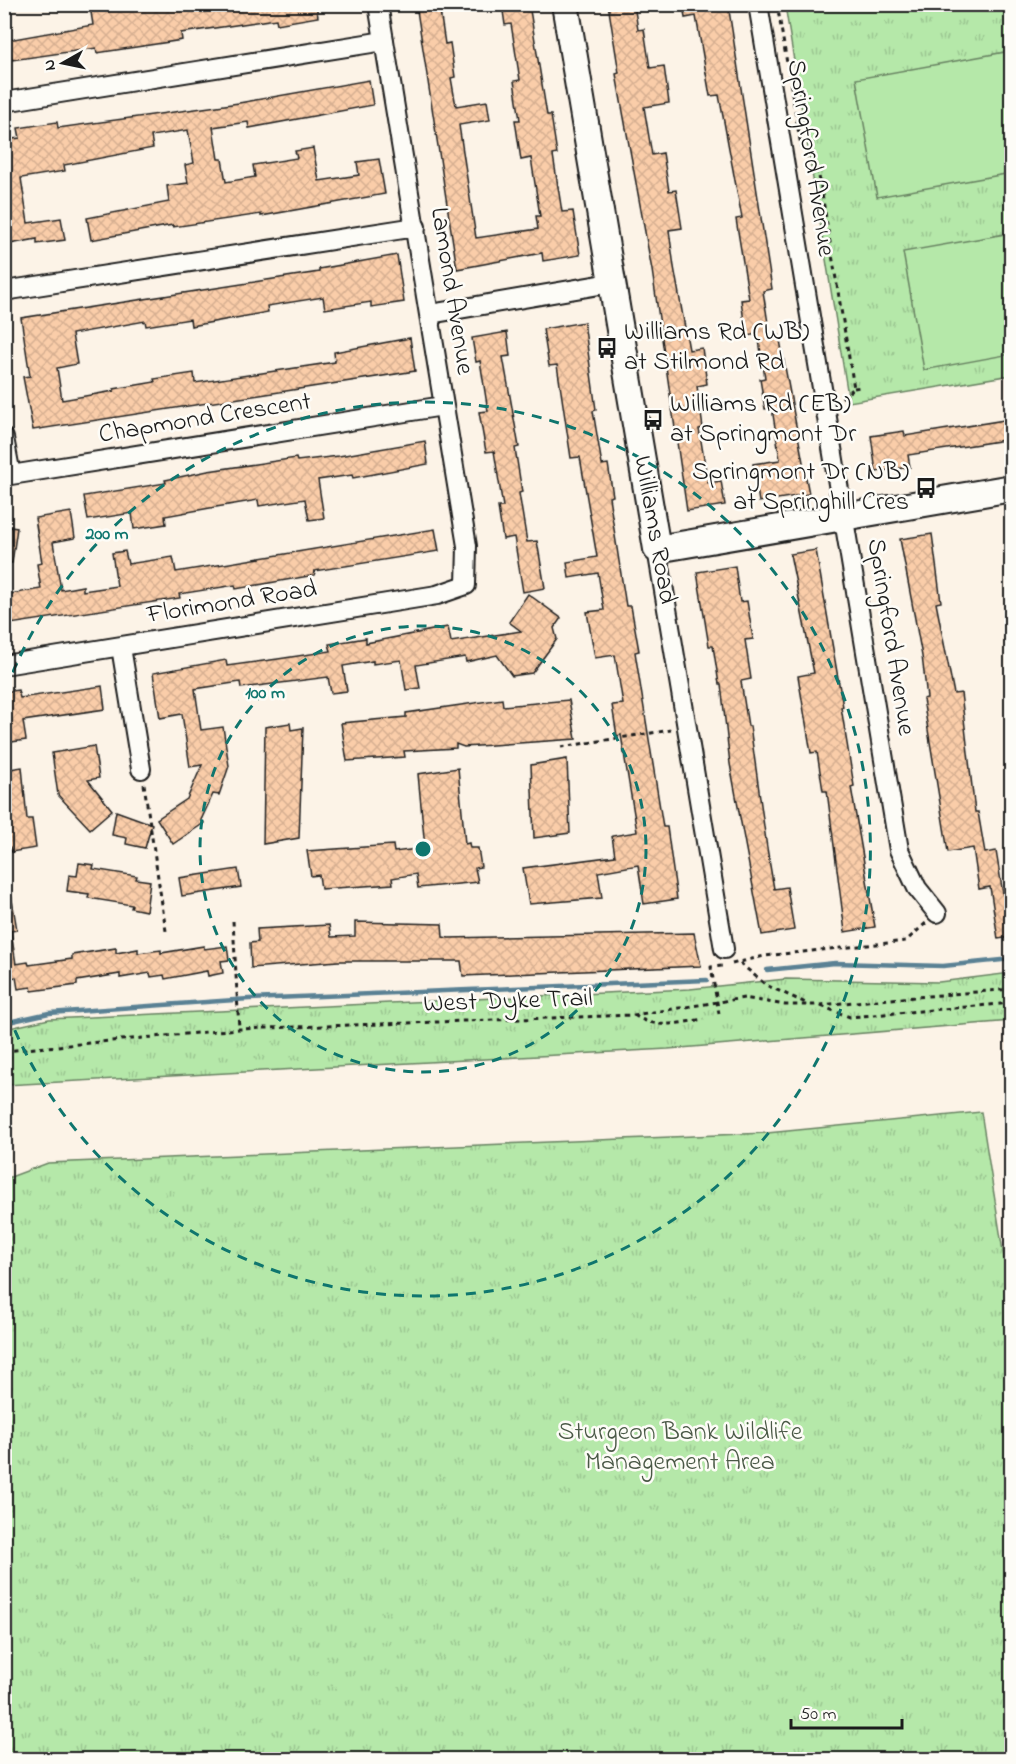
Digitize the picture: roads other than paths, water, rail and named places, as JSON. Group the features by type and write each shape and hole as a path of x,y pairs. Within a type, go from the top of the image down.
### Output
{"street":[{"name":"Lamond Avenue","path":"378,4 467,546 466,585"},
{"name":"Williams Road","path":"565,4 724,949"},
{"name":"Springford Avenue","path":"758,4 899,850 917,888 937,913"},
{"path":"4,102 384,41"},
{"path":"4,291 416,227"},
{"path":"430,314 611,283"},
{"name":"Chapmond Crescent","path":"4,438 11,475 443,406"},
{"path":"657,549 844,519 1011,488"},
{"name":"Florimond Road","path":"4,665 437,595 466,585"},
{"path":"121,647 141,769"}],"waterway":[{"path":"767,970 835,963 943,966 1012,959"},
{"path":"4,1023 49,1013 249,999 707,980"}],"place":[{"name":"Williams Rd (WB) at Stilmond Rd","path":"607,348"},
{"name":"Williams Rd (EB) at Springmont Dr","path":"653,420"},
{"name":"Springmont Dr (NB) at Springhill Cres","path":"926,488"}],"park label":[{"name":"Sturgeon Bank Wildlife Management Area","path":"680,1448"}]}
